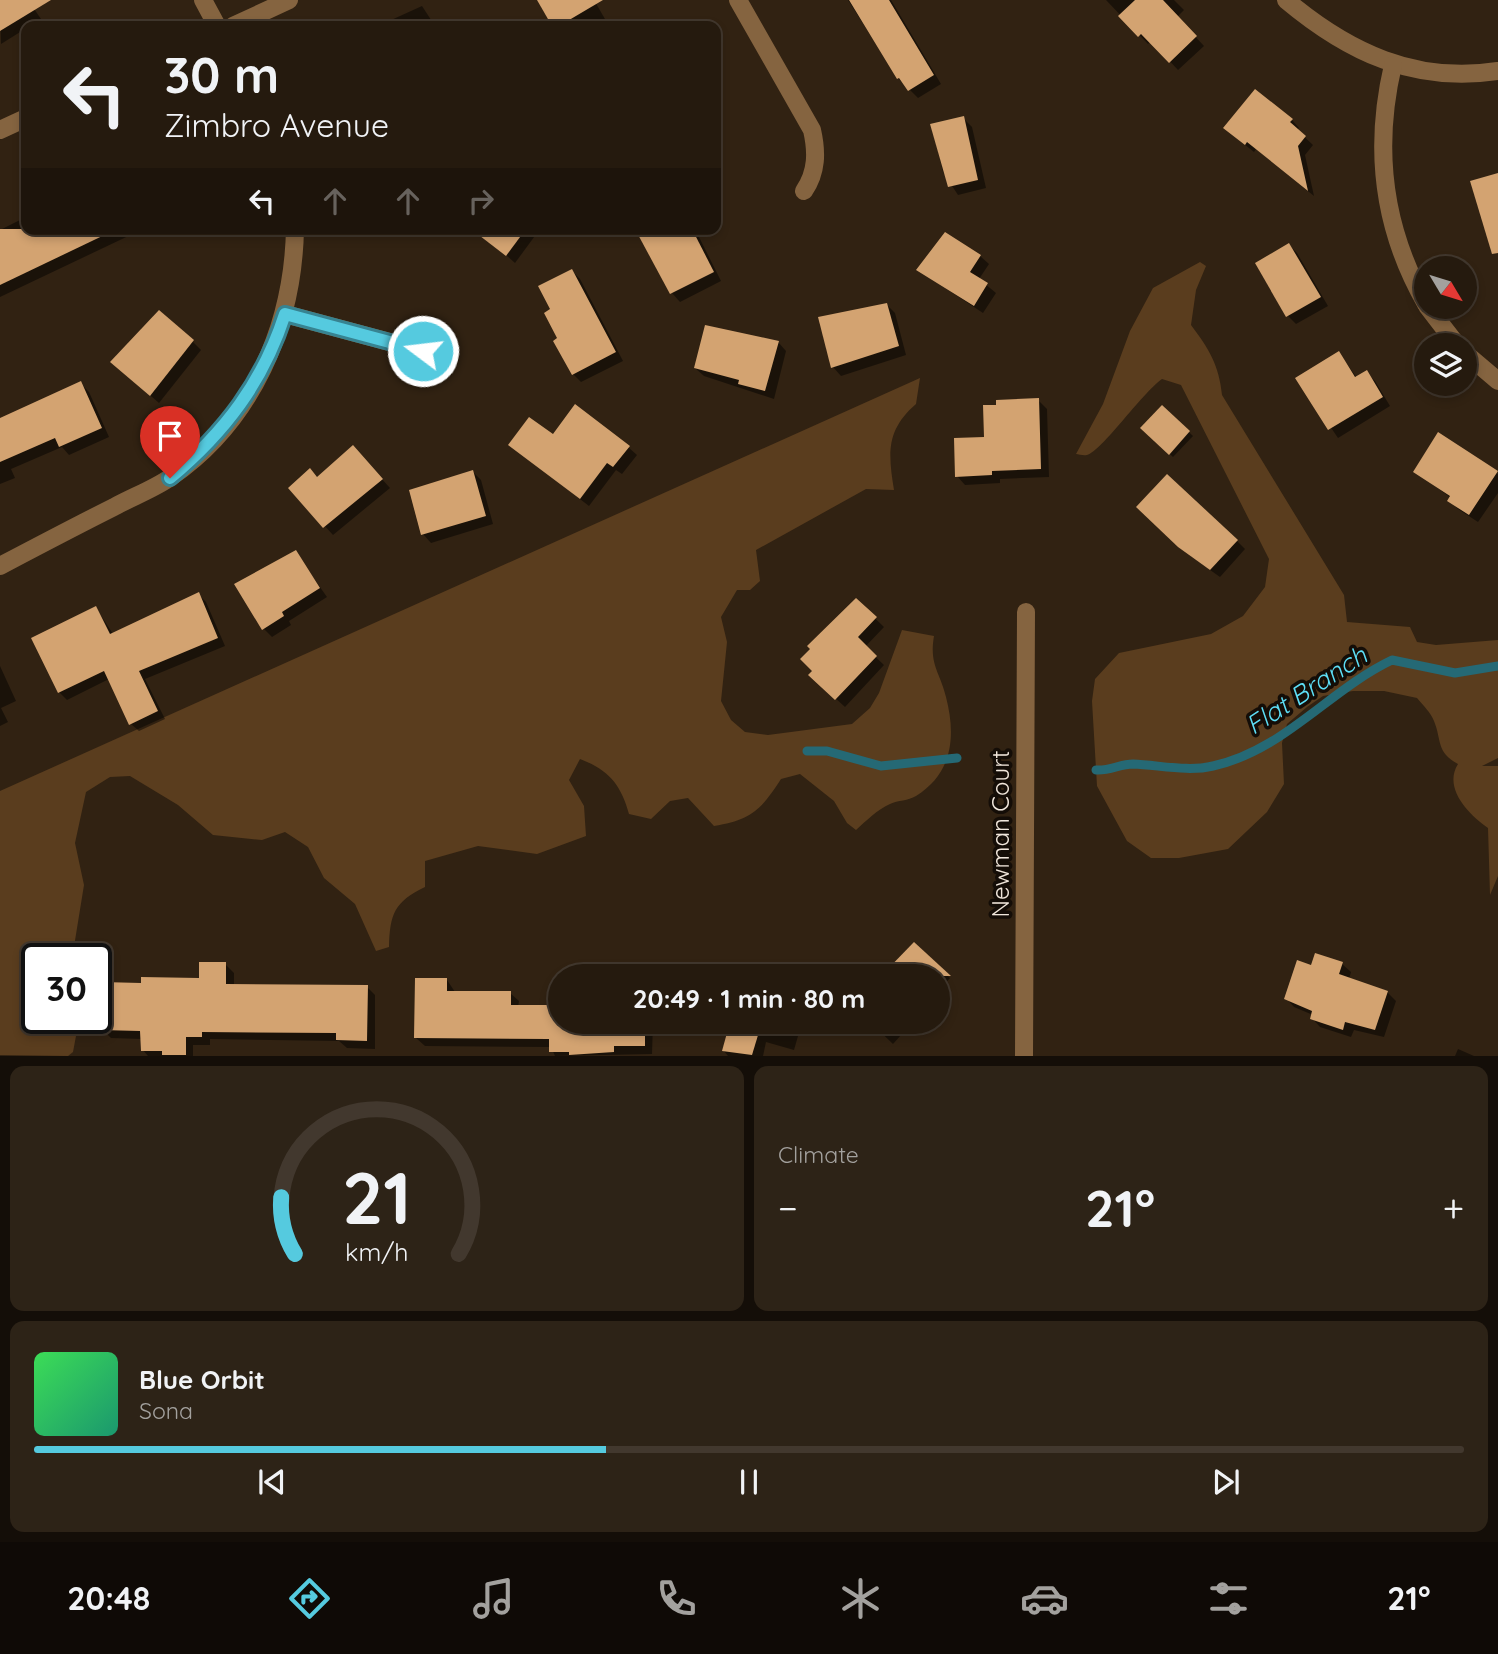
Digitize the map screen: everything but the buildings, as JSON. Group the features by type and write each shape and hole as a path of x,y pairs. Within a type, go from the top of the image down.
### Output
{"street":[{"path":"203,0 214,21"},
{"path":"244,21 289,0"},
{"path":"738,0 811,131 815,166 804,191"},
{"path":"1286,0 1314,23 1346,43 1392,65 1452,74 1498,71"},
{"path":"1392,65 1381,128 1386,201 1398,244 1414,278"},
{"path":"0,130 21,120"},
{"path":"0,566 170,478 205,448 235,415 260,377 285,314 294,264 295,235"},
{"path":"285,314 423,351"},
{"path":"1477,363 1498,381"},
{"name":"Newman Court","path":"1024,1055 1026,612"}],"shaded area":[{"path":"1200,262 1206,266 1196,290 1191,325 1212,358 1222,395 1344,595 1347,622 1410,627 1417,642 1436,645 1498,640 1498,758 1482,766 1498,766 1498,876 1490,895 1488,828 1460,800 1454,782 1458,764 1446,755 1433,718 1417,698 1384,691 1353,691 1323,696 1307,707 1287,724 1282,743 1284,784 1267,812 1228,849 1179,858 1151,858 1127,841 1097,786 1092,701 1095,679 1119,653 1211,634 1243,616 1265,587 1269,559 1181,385 1162,379 1094,451 1086,455 1076,454 1103,404 1130,331 1153,288"},
{"path":"920,378 916,404 899,423 891,443 894,490 866,489 756,550 760,581 750,590 737,590 721,617 727,642 721,701 731,720 745,732 768,735 852,724 870,708 879,693 902,630 934,636 934,661 944,688 951,726 949,752 944,765 938,776 916,796 886,806 856,830 847,823 834,801 800,774 781,779 761,806 746,817 714,826 688,798 670,801 651,819 629,814 618,787 612,780 599,768 580,759 569,780 584,806 586,836 537,854 478,846 425,861 425,887 400,904 393,917 389,947 376,951 355,904 324,878 308,847 285,832 262,840 213,835 178,805 130,776 110,777 86,792 75,843 84,885 75,943 21,943 21,1034 76,1034 73,1052 68,1056 0,1055 0,791"}],"waterway":[{"name":"Flat Branch","path":"1096,770 1133,764 1203,768 1238,758 1284,734 1347,687 1392,660 1455,673 1498,666"},
{"name":"Flat Branch","path":"807,751 827,751 881,766 957,758"}],"route":[{"path":"170,478 205,448 235,415 260,377 279,335 285,314 423,351"}]}
